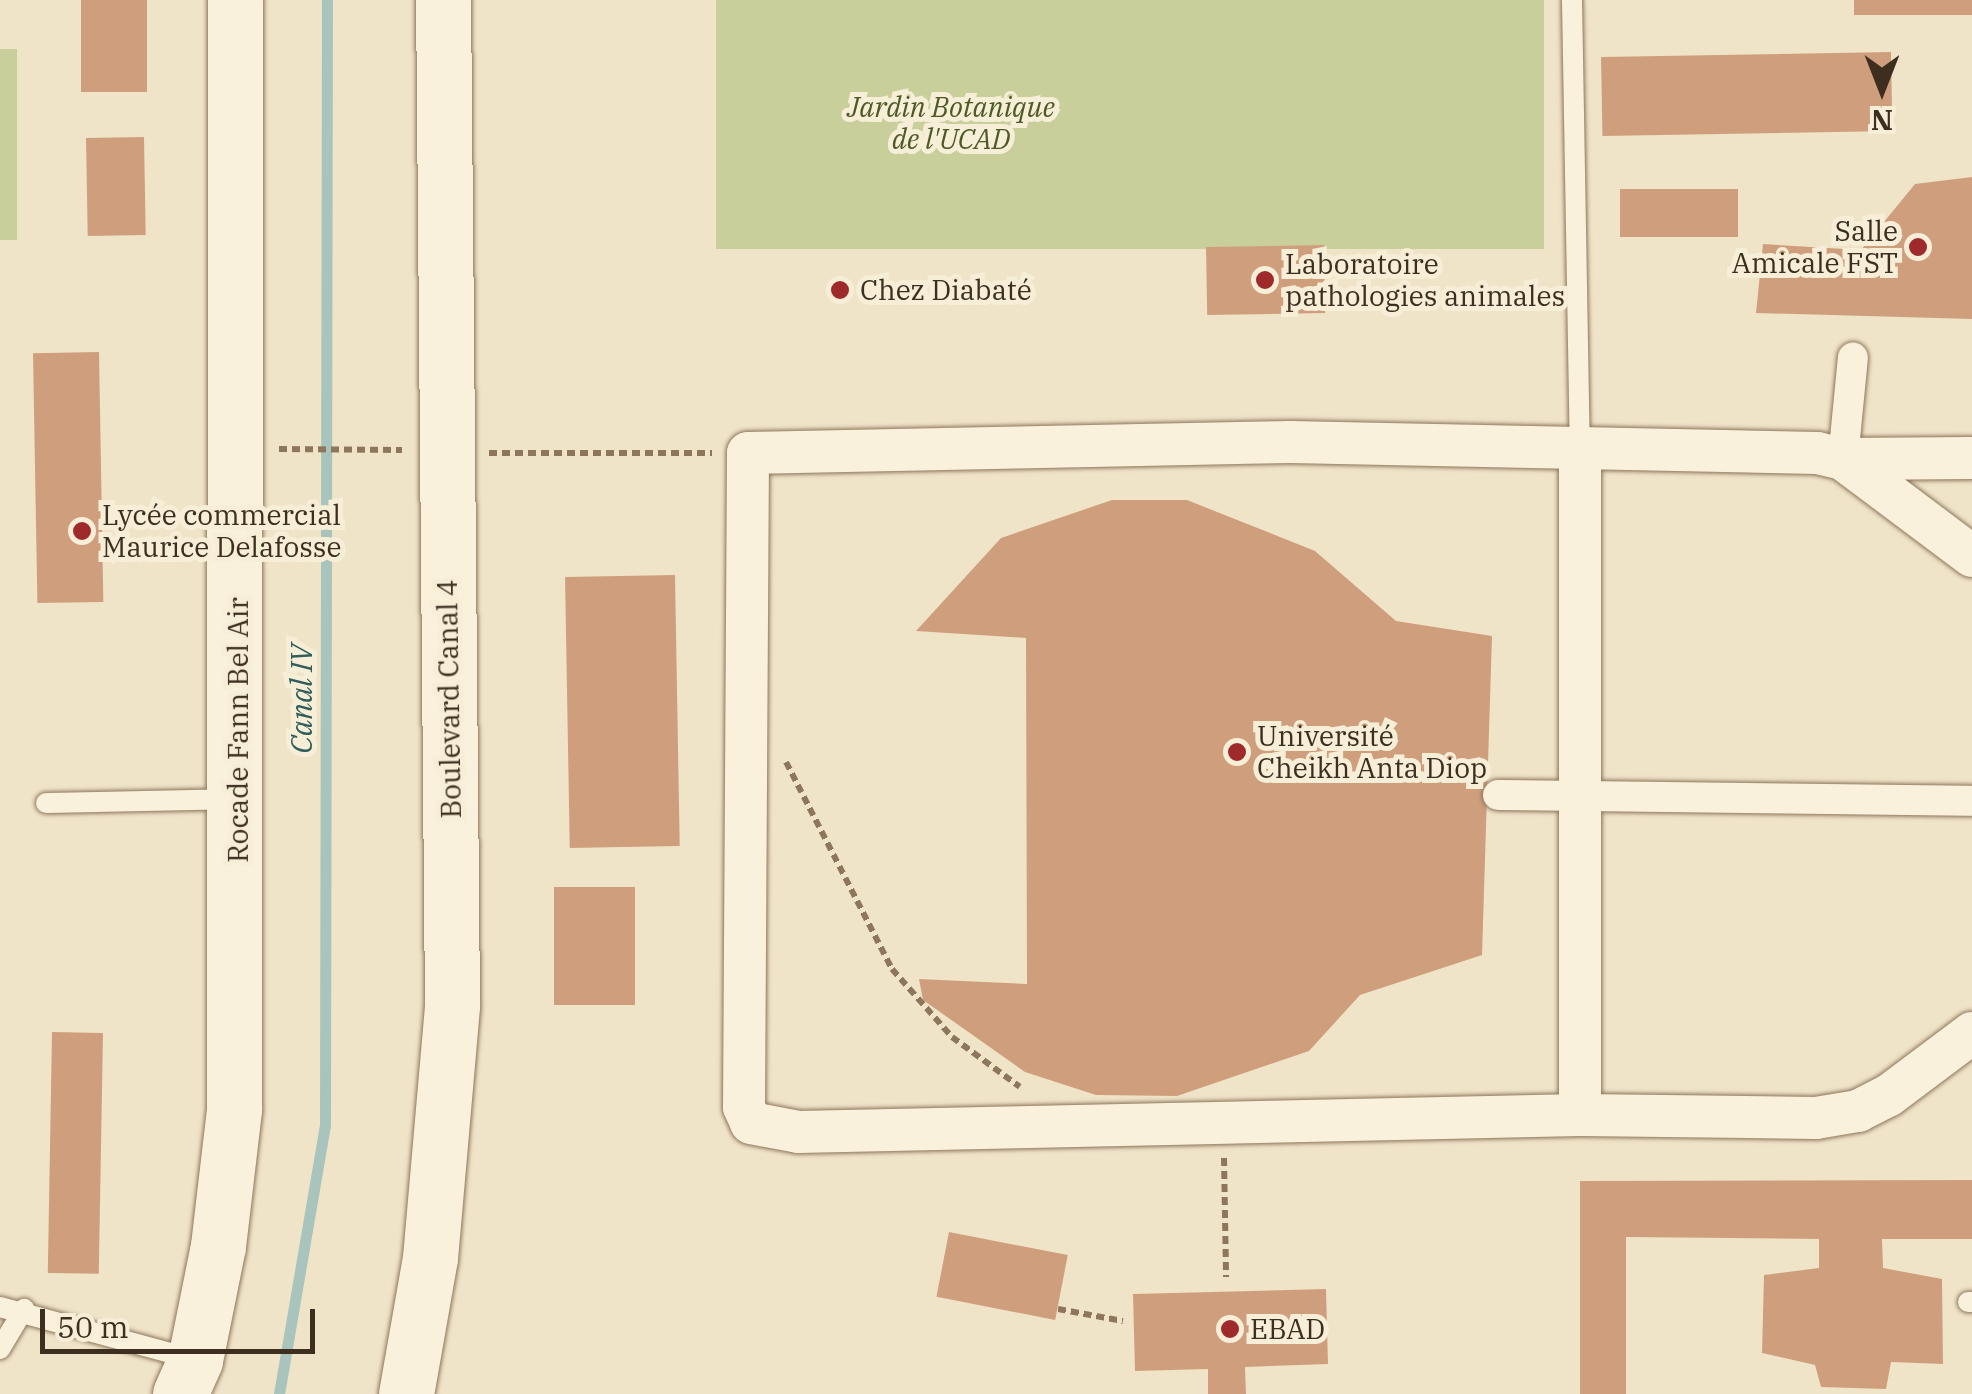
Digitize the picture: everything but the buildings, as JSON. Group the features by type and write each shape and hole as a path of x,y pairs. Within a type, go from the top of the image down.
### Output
{"main road":[{"name":"Rocade Fann Bel Air","path":"188,1377 218,1246 234,1109 238,800 235,0"},
{"name":"Boulevard Canal 4","path":"406,1394 430,1258 452,1005 443,0"}],"street":[{"path":"1843,459 1853,357"},
{"path":"1972,458 1843,459 1781,450 1290,442 748,453 744,1107 751,1123 798,1132 1580,1115 1816,1118 1858,1111 1972,1033"},
{"path":"1580,446 1580,1115"},
{"path":"1843,459 1972,556"},
{"path":"1498,795 1582,793 1972,801"}],"lane":[{"path":"1572,0 1580,446"},
{"path":"46,802 238,800"},
{"path":"0,1307 24,1310 188,1377"},
{"path":"0,1349 24,1310"}],"path":[{"path":"307,449 748,453"},
{"path":"780,751 892,969 952,1038 1032,1092"},
{"path":"1223,1123 1226,1277"},
{"path":"1058,1309 1124,1321"}],"green space":[{"name":"Jardin Botanique de l'UCAD","path":"716,0 1544,0 1544,249 716,249"},
{"path":"0,49 17,49 17,240 0,240"}],"waterway":[{"name":"Canal IV","path":"279,1394 325,1126 327,0"}],"place":[{"name":"Salle Amicale FST","path":"1918,247"},
{"name":"Laboratoire pathologies animales","path":"1265,280"},
{"name":"Chez Diabaté","path":"840,290"},
{"name":"Lycée commercial Maurice Delafosse","path":"82,531"},
{"name":"Université Cheikh Anta Diop","path":"1237,752"},
{"name":"EBAD","path":"1230,1329"}]}
